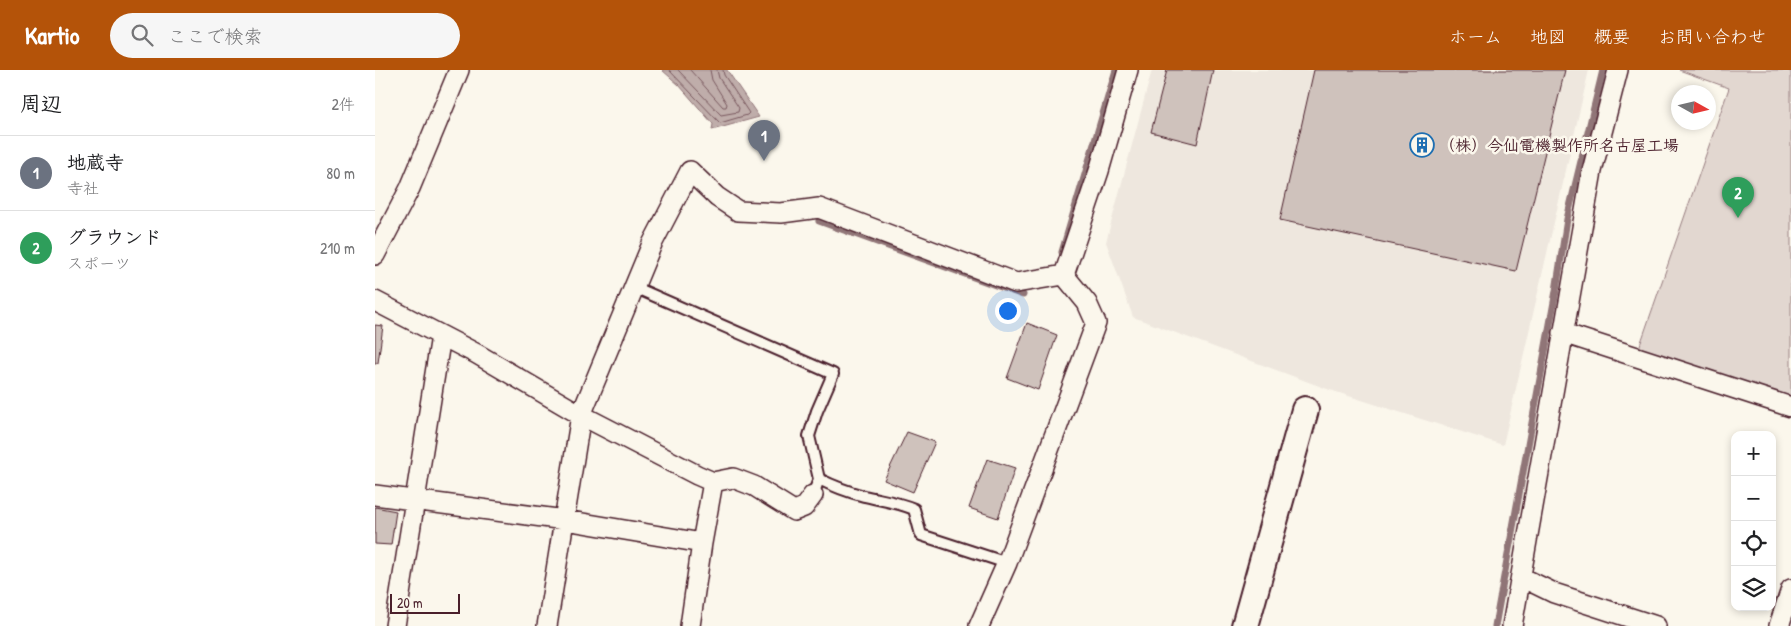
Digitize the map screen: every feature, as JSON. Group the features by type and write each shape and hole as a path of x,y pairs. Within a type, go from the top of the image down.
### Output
{"street":[{"path":"375,255 410,188 459,70"},
{"path":"1064,275 1099,171 1128,70"},
{"path":"1512,626 1592,171 1618,70"},
{"path":"547,626 581,415 652,244 690,172 717,197 738,212 781,213 819,208 1016,282 1064,275"},
{"path":"979,626 1007,563 1096,323 1087,303 1064,275"},
{"path":"375,301 477,354 581,415 713,482 733,478 753,486 795,511 804,507 816,487"},
{"path":"1563,333 1791,406"},
{"path":"395,626 441,336"},
{"path":"1245,626 1305,410"},
{"path":"690,626 713,482"},
{"path":"375,495 565,520 703,543"},
{"path":"1521,577 1554,593 1656,626"},
{"path":"1779,626 1791,589"}],"lane":[{"path":"634,288 833,374 817,411 809,436 816,487 831,485 863,496 902,504 914,509 921,535 1007,563"}],"shaded area":[{"path":"1152,70 1589,70 1503,445 1330,390 1133,317 1106,242"},
{"path":"1679,70 1787,70 1791,72 1791,399 1639,348 1729,88"}],"water":[{"path":"662,70 727,70 759,117 712,130 713,124 679,85"}],"building":[{"path":"1167,70 1213,70 1197,144 1151,132"},
{"name":"（株）今仙電機製作所名古屋工場","path":"1314,70 1565,70 1516,271 1280,220"},
{"path":"1027,323 1057,335 1038,390 1007,378"},
{"path":"375,325 383,326 378,363 375,363"},
{"path":"907,432 935,442 913,492 884,480"},
{"path":"987,459 1015,468 998,518 969,508"},
{"path":"375,507 396,511 391,545 375,544"}],"waterway":[{"path":"1062,252 1116,70"},
{"path":"1495,626 1556,291 1567,219 1603,70"},
{"path":"819,221 1023,295"}],"place":[{"name":"（株）今仙電機製作所名古屋工場","path":"1422,145"},
{"name":"地蔵寺","path":"764,161"},
{"name":"グラウンド","path":"1738,218"}]}
